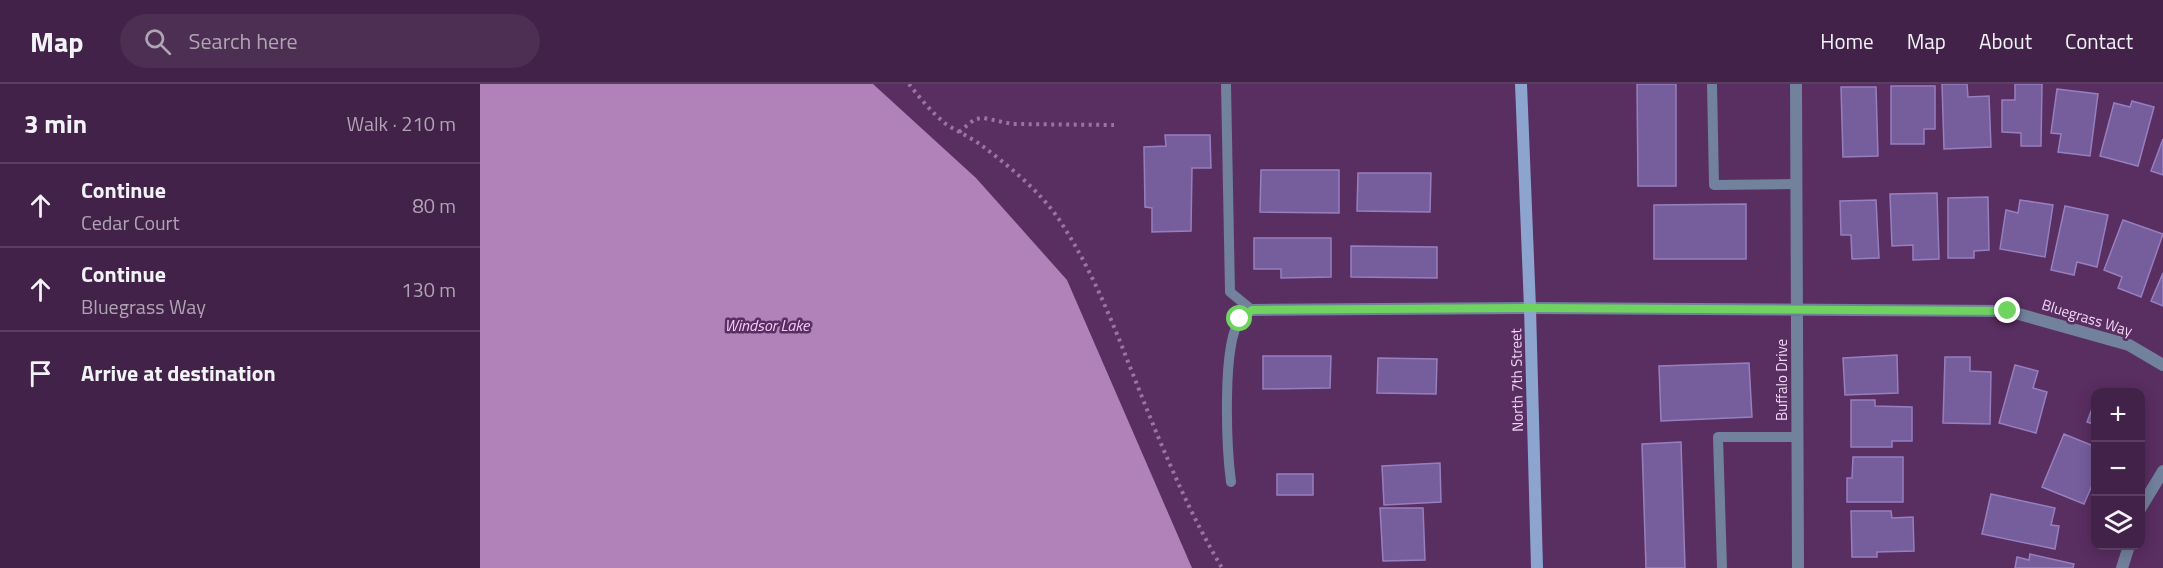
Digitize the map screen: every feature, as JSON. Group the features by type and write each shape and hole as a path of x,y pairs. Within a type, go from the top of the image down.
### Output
{"main road":[{"name":"North 7th Street","path":"1521,84 1537,568"}],"street":[{"name":"Buffalo Drive","path":"1796,84 1798,568"},
{"name":"Bluegrass Way","path":"1252,310 1530,308 2008,311 2129,345 2163,365"},
{"path":"2145,501 2163,471"},
{"path":"2122,568 2128,550"}],"lane":[{"path":"1226,84 1230,292 1252,310 1240,319 1233,338 1230,360 1227,404 1228,460 1231,482"},
{"path":"1712,84 1714,185 1796,184"},
{"path":"1722,568 1718,437 1797,437"}],"path":[{"path":"909,84 945,123 980,144 1019,177 1058,218 1075,244 1102,296 1176,479 1207,543 1222,568"},
{"path":"959,132 975,118 1012,124 1114,125"}],"water":[{"name":"Windsor Lake","path":"480,84 873,84 976,178 1067,280 1192,568 480,568"}],"building":[{"path":"1637,84 1676,84 1676,186 1638,186"},
{"path":"1942,84 1967,84 1968,97 1989,96 1991,147 1944,149"},
{"path":"2015,84 2042,84 2041,146 2021,146 2021,133 2002,132 2002,100 2015,100"},
{"path":"1891,86 1935,86 1935,129 1924,129 1924,144 1891,144"},
{"path":"1841,87 1876,87 1878,156 1843,157"},
{"path":"2057,89 2098,94 2090,156 2058,152 2061,134 2051,133"},
{"path":"2132,101 2154,107 2138,166 2100,156 2114,103 2130,107"},
{"path":"1165,135 1210,135 1211,168 1192,168 1191,231 1152,232 1152,208 1145,207 1144,147 1166,146"},
{"path":"2163,139 2163,175 2151,171"},
{"path":"1261,170 1339,170 1339,213 1260,212"},
{"path":"1358,173 1431,173 1430,212 1357,211"},
{"path":"1937,193 1939,259 1913,260 1913,245 1892,246 1890,194"},
{"path":"1988,197 1989,250 1974,251 1974,258 1948,258 1948,198"},
{"path":"1876,200 1879,258 1852,259 1851,235 1841,235 1840,201"},
{"path":"2020,200 2053,205 2045,257 2000,249 2006,210 2018,213"},
{"path":"1746,204 1746,259 1654,259 1654,205"},
{"path":"2065,206 2108,215 2097,267 2077,262 2074,275 2051,270"},
{"path":"2123,220 2163,234 2141,297 2118,288 2122,277 2104,270"},
{"path":"1254,238 1331,238 1331,277 1281,278 1281,269 1254,269"},
{"path":"1351,246 1437,247 1437,278 1351,277"},
{"path":"2163,273 2163,306 2151,301"},
{"path":"1897,355 1898,393 1845,395 1843,358"},
{"path":"1263,356 1331,356 1330,388 1263,389"},
{"path":"1945,357 1970,357 1970,371 1991,372 1990,424 1943,423"},
{"path":"1378,358 1437,359 1436,394 1377,393"},
{"path":"1749,363 1752,417 1661,421 1659,366"},
{"path":"2015,365 2038,371 2033,388 2047,392 2036,433 1999,423"},
{"path":"1851,400 1875,400 1875,406 1912,407 1912,441 1892,441 1892,447 1851,447"},
{"path":"2091,411 2091,423 2087,422"},
{"path":"2064,434 2091,445 2091,488 2084,504 2042,487"},
{"path":"1681,442 1685,568 1646,568 1642,444"},
{"path":"1853,457 1903,457 1903,502 1847,502 1847,478 1852,478"},
{"path":"1440,463 1441,502 1384,505 1382,466"},
{"path":"1277,474 1313,474 1313,495 1277,495"},
{"path":"1991,494 2055,508 2051,525 2059,526 2055,549 1982,534"},
{"path":"1380,508 1423,508 1425,560 1383,561"},
{"path":"1851,511 1891,511 1892,518 1913,517 1914,551 1877,552 1877,557 1852,557"},
{"path":"2030,554 2074,564 2073,568 2015,568 2017,557 2029,560"}],"route":[{"path":"1240,319 1252,310 1530,308 2008,311"}]}
